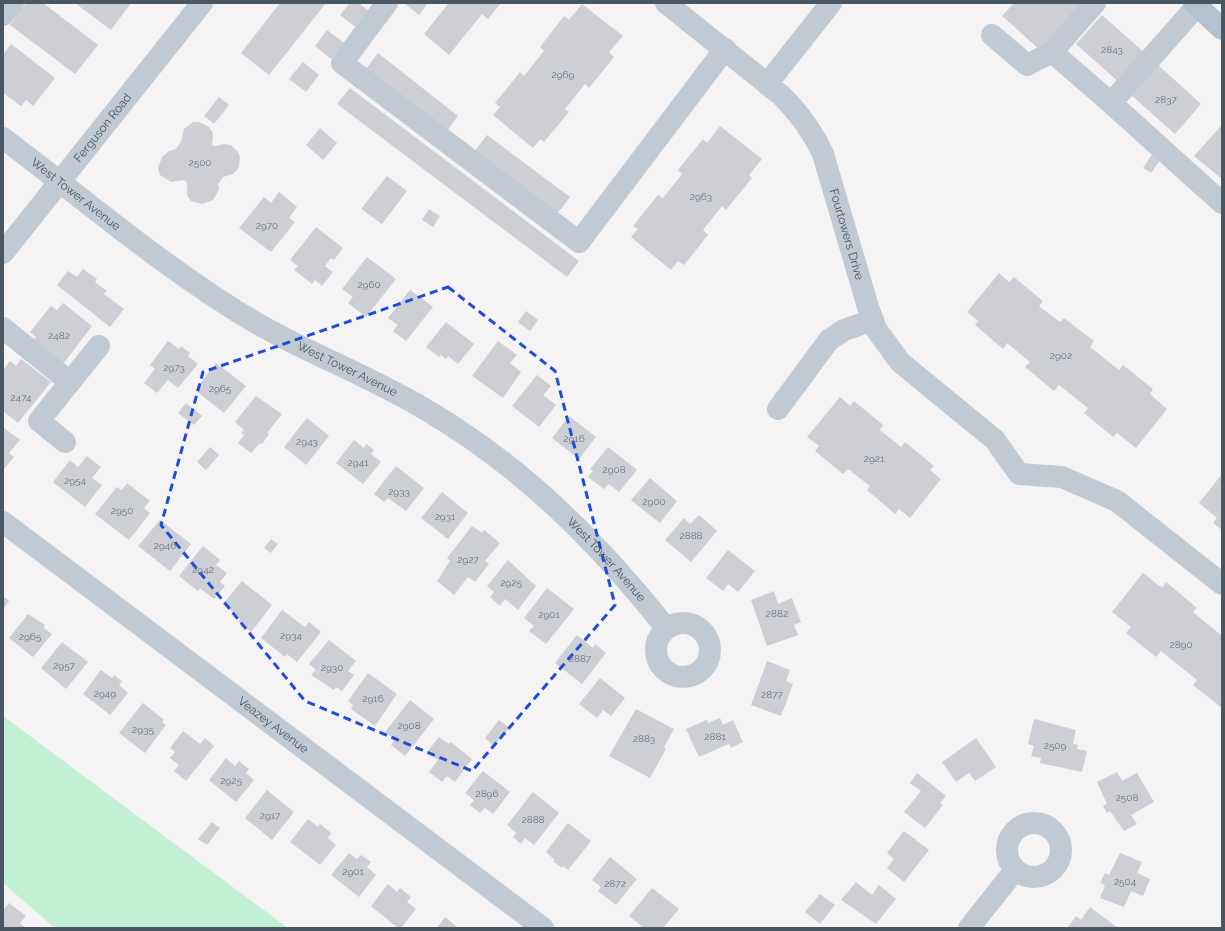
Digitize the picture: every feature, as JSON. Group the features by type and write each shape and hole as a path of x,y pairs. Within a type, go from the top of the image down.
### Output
{"main road":[{"path":"1196,5 1222,29"}],"street":[{"path":"3,15 13,3"},
{"name":"Ferguson Road","path":"3,253 202,3"},
{"path":"387,3 342,63 579,242 724,49"},
{"name":"Fourtowers Drive","path":"666,3 768,84 798,112 812,132 823,154 873,320 885,343 900,362 995,440 1019,474 1062,477 1117,500 1222,584"},
{"path":"768,84 831,3"},
{"path":"992,35 1027,65 1052,52 1095,3"},
{"path":"1111,103 1196,5"},
{"path":"1052,52 1222,203"},
{"name":"West Tower Avenue","path":"3,138 161,258 228,306 277,334 390,389 426,409 477,443 526,480 573,521 627,579 666,628"},
{"path":"778,408 829,340 844,330 873,320"},
{"path":"3,328 70,382"},
{"path":"65,442 39,421 99,346"},
{"name":"Veazey Avenue","path":"3,522 543,928"},
{"path":"969,928 1015,870"}],"highlighted area":[{"path":"448,287 555,371 615,605 472,771 305,701 161,525 203,372"}],"green space":[{"path":"3,716 288,928 55,928 3,883"}],"building":[{"path":"26,3 43,3 98,45 75,74 10,25"},
{"path":"75,3 131,3 111,30"},
{"path":"280,3 326,3 269,75 241,53"},
{"path":"350,3 359,3 370,12 357,28 340,15"},
{"path":"404,3 428,3 419,15"},
{"path":"449,3 501,3 488,19 482,14 449,55 424,34"},
{"path":"1014,3 1083,3 1040,50 1002,16"},
{"path":"582,4 623,36 609,52 614,57 589,88 585,84 565,109 569,112 544,142 540,139 533,148 493,115 500,107 495,103 520,72 524,76 544,51 540,47 564,16 569,20"},
{"path":"1102,15 1147,55 1121,84 1076,44"},
{"path":"327,30 344,43 331,59 315,46"},
{"path":"11,44 55,78 33,106 26,100 21,106 3,93 3,55"},
{"path":"378,53 458,116 446,132 366,69"},
{"path":"303,62 319,75 306,92 289,79"},
{"path":"1157,64 1201,104 1175,134 1130,94"},
{"path":"350,88 579,261 567,277 337,104"},
{"path":"219,97 229,105 214,124 204,116"},
{"path":"193,122 199,122 209,127 213,133 212,145 231,145 238,152 240,157 239,168 233,174 223,177 218,184 219,189 213,200 202,204 191,201 187,195 187,182 184,180 171,182 160,175 158,168 162,157 169,151 176,149 181,142 184,129"},
{"path":"1222,125 1222,179 1194,156"},
{"path":"720,126 762,159 749,175 752,178 726,210 722,206 703,230 708,235 684,265 678,261 671,270 631,237 638,229 633,226 658,195 663,198 682,174 678,170 703,139 707,143"},
{"path":"320,128 337,143 323,160 306,145"},
{"path":"487,135 570,197 557,214 474,152"},
{"path":"1153,153 1161,159 1151,173 1143,168"},
{"path":"387,176 407,191 382,224 361,209"},
{"path":"279,192 297,207 289,218 295,222 271,252 239,228 264,197 271,203"},
{"path":"429,209 440,216 433,227 422,220"},
{"path":"316,227 343,248 334,260 331,258 325,266 333,272 322,286 315,280 312,284 294,270 298,266 290,260"},
{"path":"367,257 396,279 366,317 348,303 353,297 342,289"},
{"path":"83,269 97,279 95,282 107,291 104,294 124,309 110,327 57,285 68,271 77,277"},
{"path":"999,273 1009,282 1014,277 1043,301 1039,306 1060,322 1064,318 1094,341 1090,347 1119,370 1123,365 1153,389 1150,394 1167,409 1136,448 1117,433 1113,437 1084,413 1088,408 1059,385 1054,391 1025,367 1030,362 1007,343 1003,349 975,325 978,321 967,312"},
{"path":"410,290 433,307 406,341 393,331 398,325 388,318"},
{"path":"63,303 92,326 60,368 31,344 36,337 30,332 51,306 57,310"},
{"path":"526,311 538,320 530,331 518,322"},
{"path":"446,322 474,344 458,364 448,356 446,359 441,355 439,357 426,347"},
{"path":"168,341 179,349 181,346 190,353 188,356 198,364 178,388 168,380 157,393 144,383 155,369 150,365"},
{"path":"498,341 517,355 510,363 521,372 503,398 472,376"},
{"path":"21,359 51,382 18,423 3,411 3,370 10,361 16,366"},
{"path":"216,363 246,386 224,413 195,390"},
{"path":"537,375 551,386 543,395 556,405 539,427 512,406"},
{"path":"256,396 282,414 267,433 269,434 262,444 260,443 251,453 238,443 244,435 241,433 244,430 235,422"},
{"path":"840,397 850,406 854,401 883,425 880,430 901,447 905,442 934,466 930,470 941,479 910,518 899,509 895,514 867,490 870,486 848,469 843,474 815,451 819,446 807,437"},
{"path":"186,403 202,416 194,425 178,413"},
{"path":"569,416 596,437 579,459 552,438"},
{"path":"307,418 329,436 306,465 284,447"},
{"path":"3,427 20,440 9,453 14,457 3,470"},
{"path":"354,440 364,448 366,444 374,450 371,454 381,462 363,484 336,463"},
{"path":"210,447 219,455 206,470 197,462"},
{"path":"608,447 637,470 619,492 609,484 604,489 588,477 593,471 590,469"},
{"path":"87,456 101,467 92,478 102,485 85,507 53,482 70,460 78,467"},
{"path":"396,466 424,488 406,511 388,498 384,502 374,494"},
{"path":"1222,474 1222,530 1213,523 1217,518 1199,503"},
{"path":"650,478 677,501 660,523 631,500"},
{"path":"127,483 150,501 144,508 150,513 129,540 95,514 117,487 122,490"},
{"path":"442,492 468,513 448,539 421,518"},
{"path":"699,515 717,531 691,562 665,540 684,518 690,524"},
{"path":"160,520 191,544 170,571 138,546"},
{"path":"472,526 482,533 484,530 500,543 485,561 489,564 475,582 468,577 454,595 437,581 450,561 447,558"},
{"path":"271,539 278,544 271,553 264,548"},
{"path":"203,546 220,560 216,565 227,573 220,582 225,586 214,599 200,588 198,591 179,576"},
{"path":"728,550 755,571 738,592 728,584 723,591 706,578"},
{"path":"508,560 536,586 518,610 505,599 500,606 490,597 494,592 487,586"},
{"path":"1143,573 1162,588 1166,582 1197,608 1193,612 1222,636 1222,708 1193,685 1197,680 1161,651 1156,657 1126,633 1131,627 1112,612"},
{"path":"242,581 272,605 251,632 238,621 240,618 223,604"},
{"path":"547,588 574,609 546,644 529,631 534,626 524,618"},
{"path":"774,591 778,604 792,598 801,622 794,625 798,635 767,646 751,600"},
{"path":"3,596 9,601 3,610"},
{"path":"282,610 305,627 309,622 321,632 297,662 287,654 285,657 261,638"},
{"path":"28,614 45,625 44,628 52,634 33,657 9,638"},
{"path":"577,635 593,648 595,644 606,653 582,684 555,663"},
{"path":"329,640 356,661 348,671 354,675 342,691 336,687 334,690 311,675 316,670 309,664"},
{"path":"62,642 88,662 66,689 41,668"},
{"path":"767,661 790,670 786,681 793,684 781,716 751,705"},
{"path":"101,670 112,678 114,675 122,681 119,685 128,693 110,715 83,694"},
{"path":"368,673 397,694 375,726 351,709 353,705 348,701"},
{"path":"600,678 625,698 611,716 603,710 597,718 579,704"},
{"path":"410,700 434,719 405,756 391,745 395,740 385,732"},
{"path":"143,703 164,720 162,722 166,725 145,753 119,733"},
{"path":"636,709 674,729 664,747 666,749 650,778 609,756"},
{"path":"720,718 723,725 733,720 743,742 731,748 729,744 699,757 686,729 707,720 708,723"},
{"path":"1034,719 1076,730 1073,744 1078,745 1077,749 1087,751 1082,772 1040,763 1041,758 1031,756 1034,746 1028,744"},
{"path":"499,720 509,728 494,746 485,738"},
{"path":"183,731 200,744 205,738 214,746 186,781 174,771 179,765 170,758 175,752 170,748"},
{"path":"439,737 449,744 451,742 472,759 455,782 447,776 442,782 429,772 438,760 427,752"},
{"path":"976,738 996,767 975,781 969,773 956,782 942,762"},
{"path":"226,758 235,766 239,761 249,769 246,773 254,780 236,802 209,780"},
{"path":"483,771 510,792 493,814 485,808 480,813 470,805 474,800 465,793"},
{"path":"1117,772 1122,781 1137,773 1154,802 1131,815 1137,824 1124,831 1110,811 1107,813 1103,806 1107,804 1097,782"},
{"path":"917,773 946,796 940,803 943,805 925,828 904,812 921,791 910,783"},
{"path":"267,790 294,812 272,840 245,818"},
{"path":"533,792 559,813 534,845 525,838 521,844 513,837 516,833 507,825"},
{"path":"308,819 318,827 320,824 331,833 328,838 336,845 320,865 290,842"},
{"path":"212,822 220,828 207,845 198,839"},
{"path":"568,823 591,841 568,870 563,866 562,868 553,861 555,860 546,852"},
{"path":"904,831 929,850 904,882 887,868 894,859 887,853"},
{"path":"349,853 357,859 361,855 371,862 367,867 376,875 359,897 331,875"},
{"path":"1120,853 1142,862 1137,873 1150,879 1143,896 1131,891 1124,907 1100,898 1105,885 1100,883 1105,873 1109,875"},
{"path":"610,857 637,879 616,905 598,891 601,887 592,880"},
{"path":"856,882 872,895 879,885 896,899 876,924 841,900"},
{"path":"388,884 397,892 400,888 411,897 407,902 416,909 401,928 398,928 371,906"},
{"path":"652,888 679,909 663,928 644,928 629,916"},
{"path":"820,894 835,905 820,924 805,912"},
{"path":"9,903 26,916 20,923 26,928 3,928 3,910"},
{"path":"1090,907 1118,928 1068,927 1076,916 1081,920"},
{"path":"445,917 458,928 437,928"}]}
